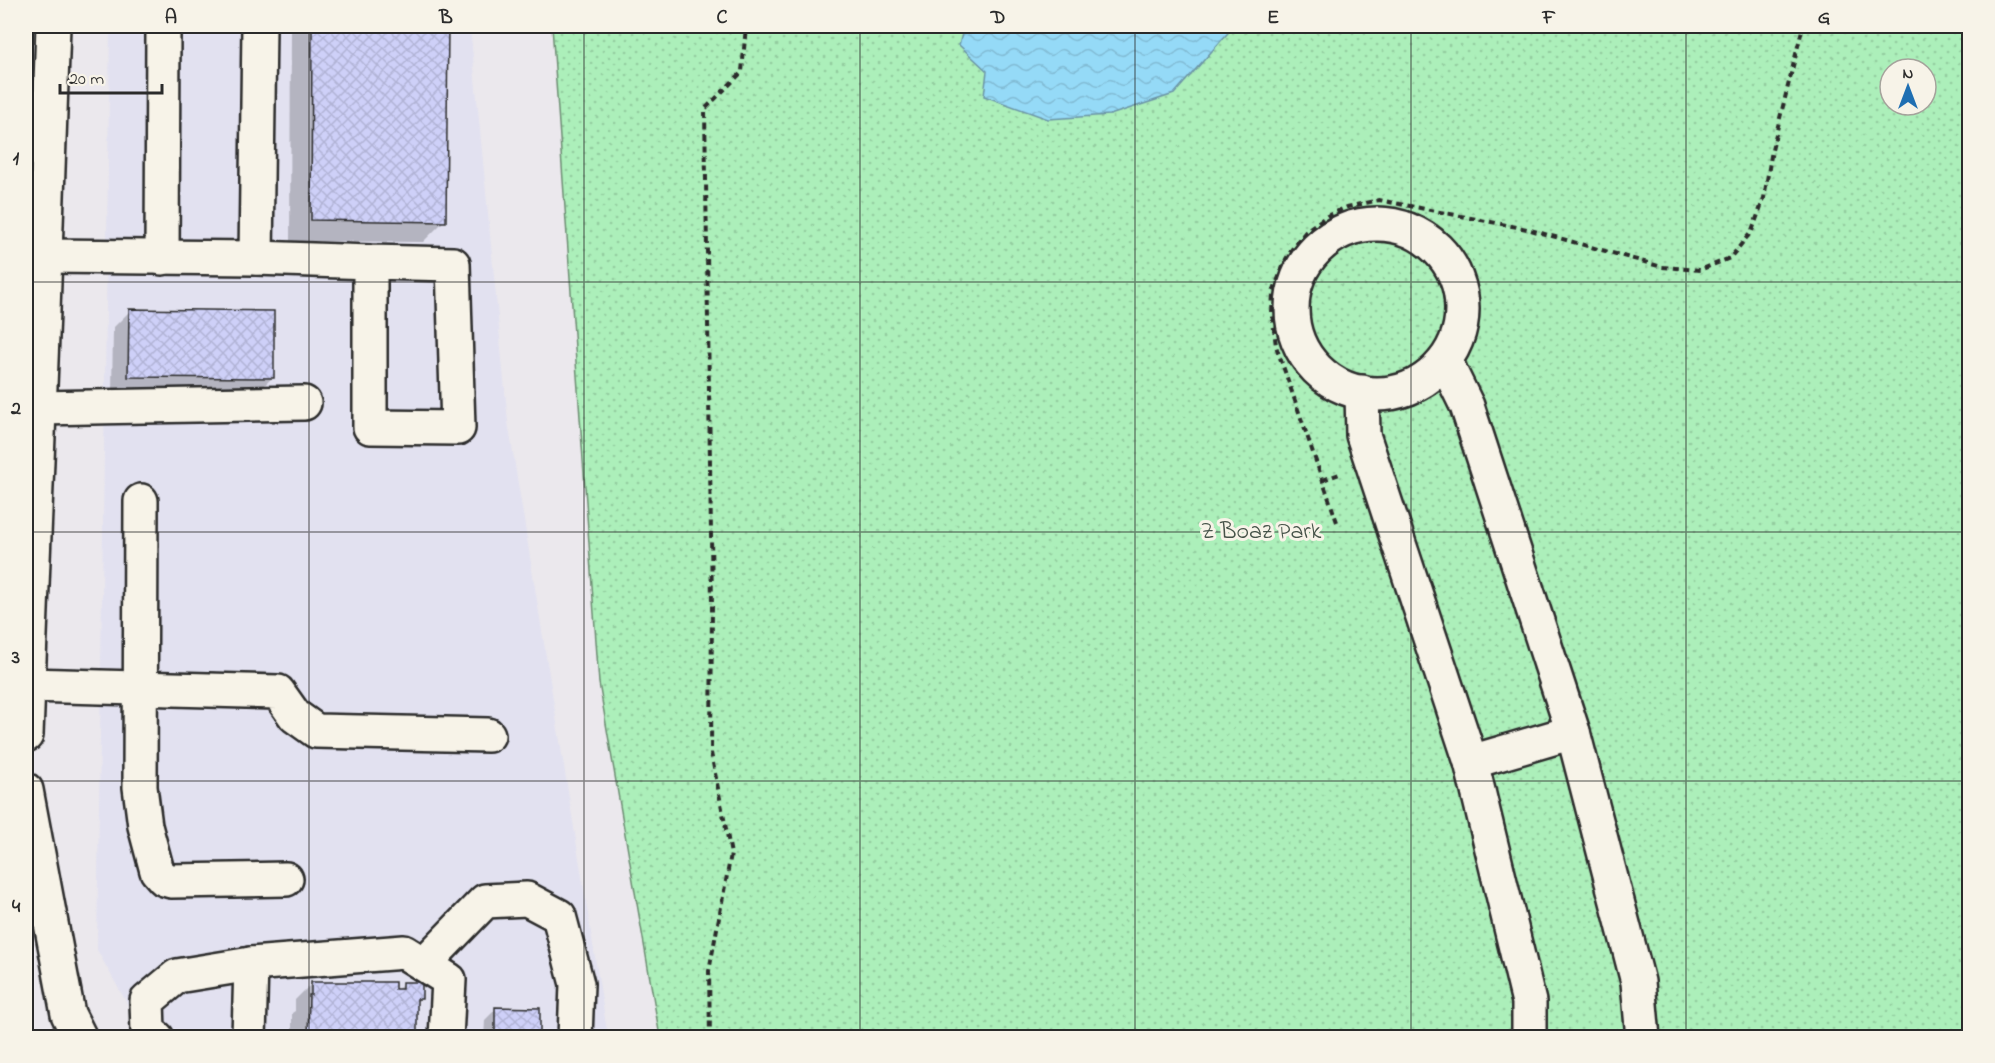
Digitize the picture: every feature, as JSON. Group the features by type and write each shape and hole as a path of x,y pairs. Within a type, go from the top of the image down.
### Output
{"main road":[{"path":"26,735 53,26"},
{"path":"162,258 163,26"},
{"path":"256,258 259,26"},
{"path":"1381,223 1405,228 1431,243 1447,260 1460,287 1463,307 1458,336 1445,361 1413,387 1384,394 1355,392 1326,378 1305,356 1292,324 1292,294 1302,267 1321,244 1351,227 1381,223"},
{"path":"45,256 256,258 453,264 458,428 370,427 370,262"},
{"path":"1445,361 1467,406 1572,732 1638,982 1643,1038"},
{"path":"1362,392 1363,435 1471,762 1529,1002 1529,1038"},
{"path":"39,408 304,403"},
{"path":"141,501 140,787 145,826 157,871 164,879 171,881 286,879"},
{"path":"28,685 278,692 295,716 316,731 489,735"},
{"path":"1471,762 1572,732"},
{"path":"26,790 68,1014 80,1038"},
{"path":"424,964 485,901 527,899 559,916 577,984 575,1038"},
{"path":"157,1038 148,1031 147,1001 177,976 250,964 404,952 449,980 446,1038"},
{"path":"249,1038 250,964"}],"path":[{"path":"710,1038 709,971 731,854 711,753 705,109 742,72 746,26"},
{"path":"1337,522 1276,346 1272,314 1273,292 1286,259 1295,244 1308,230 1327,216 1347,207 1379,200 1527,230 1662,267 1700,270 1730,258 1752,231 1764,198 1772,150 1803,26"}],"shaded area":[{"path":"110,26 470,26 508,422 608,1037 146,1037 97,950"}],"green space":[{"name":"Z Boaz Park","path":"552,26 1969,26 1969,1037 660,1037 599,683"}],"water":[{"path":"964,26 1234,26 1174,94 1110,115 1048,119 984,96 987,71 959,45"}],"building":[{"path":"312,26 448,26 446,222 311,220"},
{"path":"129,309 274,311 274,378 128,377"},
{"path":"311,982 395,982 395,989 402,989 402,982 422,982 422,999 417,999 417,1038 308,1038"},
{"path":"495,1007 540,1008 540,1038 495,1038"}]}
